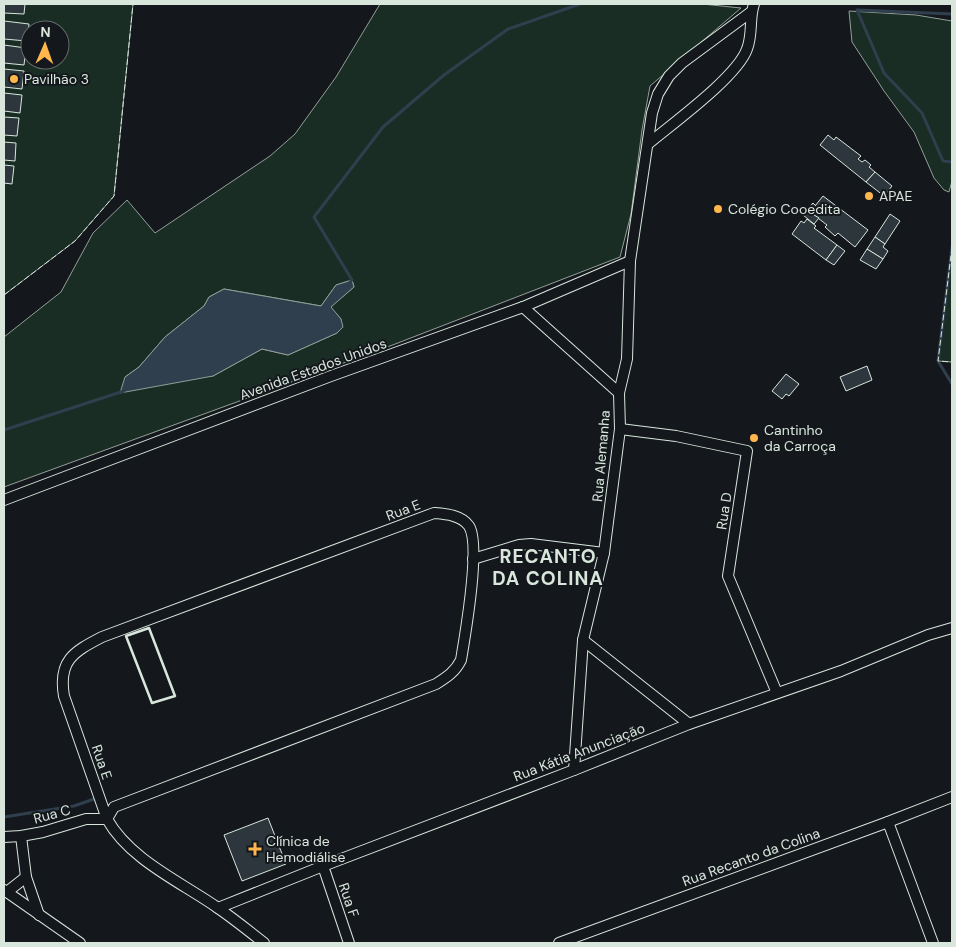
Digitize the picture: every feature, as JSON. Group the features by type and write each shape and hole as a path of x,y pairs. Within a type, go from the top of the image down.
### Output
{"street":[{"name":"Rua Alemanha","path":"574,770 583,640 604,553 620,429 619,393 627,359 630,261 652,113 658,94 668,76 753,8"},
{"name":"Rua Alemanha","path":"648,144 725,79 742,58 749,43 753,8"},
{"name":"Avenida Estados Unidos","path":"4,500 331,376 523,307 630,261"},
{"path":"523,307 619,393"},
{"name":"Rua D","path":"620,429 676,436 746,451 728,576 777,693"},
{"name":"Rua E","path":"434,513 454,516 469,526 472,534 473,558 465,637 461,660 457,668 449,676 436,684 114,808 107,819 64,696 62,683 64,670 67,661 74,654 102,637 434,513"},
{"path":"473,558 531,544 604,553"},
{"name":"Rua Kátia Anunciação","path":"218,908 688,724 841,671 928,635 952,628"},
{"path":"583,640 688,724"},
{"name":"Rua Recanto da Colina","path":"559,943 952,797"},
{"name":"Rua C","path":"4,837 21,836 73,824 86,819 107,819"},
{"path":"107,819 122,840 135,852 218,908 264,943"},
{"path":"888,822 933,943"},
{"path":"21,836 26,877 39,915"},
{"name":"Rua F","path":"323,866 349,943"},
{"path":"26,877 5,891 80,943"}],"green space":[{"path":"4,4 133,4 114,196 75,241 4,295"},
{"path":"380,4 702,4 741,8 650,86 631,214 620,257 390,346 4,487 4,337 61,292 93,233 127,200 155,233 270,156 295,134 336,77","holes":["352,280 354,287 330,307 341,319 337,333 288,355 262,349 213,376 125,377 139,367 165,337 204,306 209,297 224,289 321,306 336,285"]},
{"path":"849,11 916,15 952,21 952,181 949,192 944,190 934,178 914,132 852,42"},
{"path":"952,247 952,362 938,361"}],"water":[{"path":"352,280 354,287 331,307 341,319 343,327 337,333 288,355 262,349 213,376 120,393 125,377 139,367 165,337 204,306 209,297 224,289 321,306 336,285"}],"building":[{"path":"4,4 25,4 24,14 4,13"},
{"path":"4,21 20,23 20,40 4,39"},
{"path":"4,45 20,47 20,65 4,63"},
{"name":"Pavilhão 3","path":"4,69 24,71 22,89 4,87"},
{"path":"4,93 22,95 20,113 4,111"},
{"path":"4,117 19,118 17,136 4,135"},
{"path":"828,135 834,140 836,137 861,156 858,159 862,162 865,160 871,165 869,167 875,172 866,182 820,145"},
{"path":"4,142 16,143 15,161 4,160"},
{"path":"4,165 14,166 12,184 4,183"},
{"path":"875,172 892,186 884,196 866,182"},
{"path":"823,196 868,230 855,247 838,233 835,236 825,227 827,225 814,215 819,209 815,206"},
{"path":"813,203 819,209 814,215 819,218 814,224 803,215"},
{"path":"890,214 900,221 885,244 875,237"},
{"path":"807,219 816,226 814,228 837,245 826,260 792,234 801,221 804,223"},
{"path":"875,237 885,244 883,247 888,251 883,259 867,249"},
{"path":"837,245 845,251 834,265 826,260"},
{"path":"867,249 883,259 876,269 860,260"},
{"path":"867,366 872,380 846,391 840,377"},
{"path":"786,374 799,384 789,396 786,394 782,399 772,391"},
{"name":"Clínica de Hemodiálise","path":"268,818 286,864 242,881 224,835"}],"waterway":[{"path":"350,282 352,280 314,217 383,127 444,75 508,29 580,4"},
{"path":"952,14 857,10 884,73 922,113 943,161 952,162"},
{"path":"952,247 938,361 952,384"},
{"path":"4,430 124,391"},
{"path":"4,817 74,806 94,799"}],"fence":[{"path":"4,295 75,241 114,196 133,4"},
{"path":"952,247 938,361 952,362"}],"wall":[{"path":"149,628 175,696 152,703 126,636 149,628"}],"place":[{"name":"Pavilhão 3","path":"14,79"},
{"name":"APAE","path":"869,196"},
{"name":"Colégio Cooedita","path":"718,209"},
{"name":"Cantinho da Carroça","path":"754,438"},
{"name":"Clínica de Hemodiálise","path":"255,849"}],"district":[{"name":"RECANTO DA COLINA","path":"548,567"}]}
